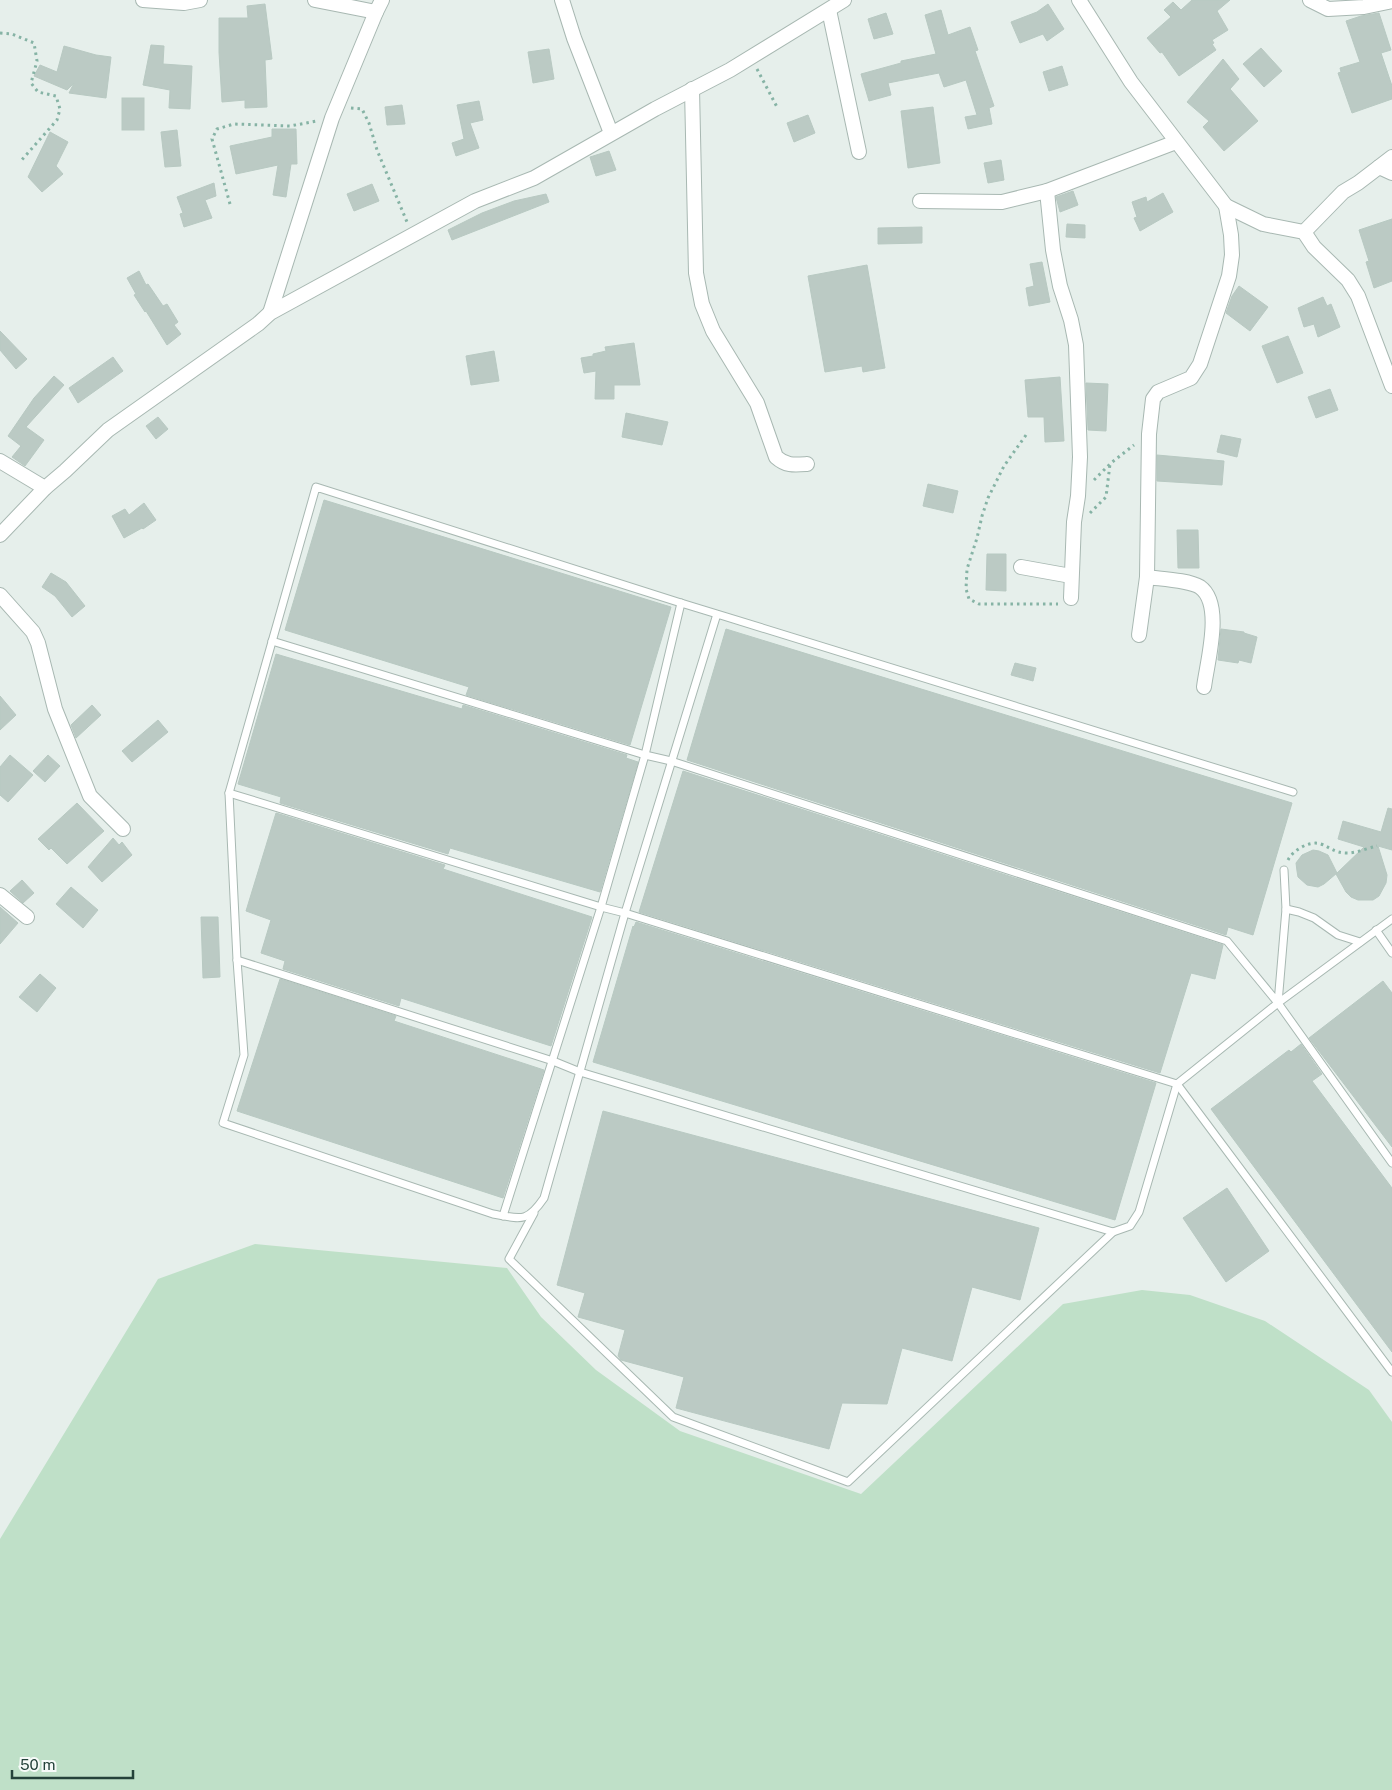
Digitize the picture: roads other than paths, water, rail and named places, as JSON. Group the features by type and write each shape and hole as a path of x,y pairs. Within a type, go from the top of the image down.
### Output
{"street":[{"path":"144,0 184,3 200,0"},
{"path":"270,313 332,118 379,6 315,0"},
{"path":"562,0 574,38 611,133"},
{"path":"0,535 45,488 108,430 258,324 270,313 475,201 534,178 611,133 751,57 844,0"},
{"path":"1079,0 1131,82 1226,206 1263,224 1304,232 1314,247 1348,280 1358,296 1392,386"},
{"path":"1310,0 1328,9 1364,7 1392,1"},
{"path":"829,10 859,152"},
{"path":"692,89 696,273 702,304 712,331 757,403 776,457 781,462 789,465 807,464"},
{"path":"920,201 1002,202 1047,191 1176,142"},
{"path":"1304,232 1343,192 1358,183 1392,156"},
{"path":"1379,167 1392,174"},
{"path":"1047,191 1053,250 1060,286 1072,320 1076,345 1080,457 1078,496 1074,522 1071,598"},
{"path":"1140,635 1147,577 1149,434 1154,399 1158,392 1191,378 1200,364 1229,276 1232,255 1226,206"},
{"path":"0,461 45,488"},
{"path":"1021,567 1071,576"},
{"path":"1147,577 1187,583 1200,588 1212,606 1213,624 1204,686"},
{"path":"0,595 33,632 38,643 55,709 90,796 123,829"},
{"path":"0,895 27,917"}],"lane":[{"path":"534,1213 517,1219 484,1211 223,1122 244,1055 237,960 229,793 316,487 681,603 1292,792"},
{"path":"503,1216 601,907 645,755 681,603"},
{"path":"717,614 625,913 544,1198 508,1260 673,1417 848,1482 1113,1232 1130,1226 1139,1212 1177,1084 1278,1003 1392,919"},
{"path":"272,641 645,755 671,761 1227,941 1278,1003 1392,1163"},
{"path":"229,793 1177,1084 1391,1367"},
{"path":"1278,1003 1286,909 1284,870"},
{"path":"1286,909 1314,918 1338,936 1360,942"},
{"path":"1376,930 1392,953"},
{"path":"237,960 553,1061 580,1072 1113,1232"}]}
